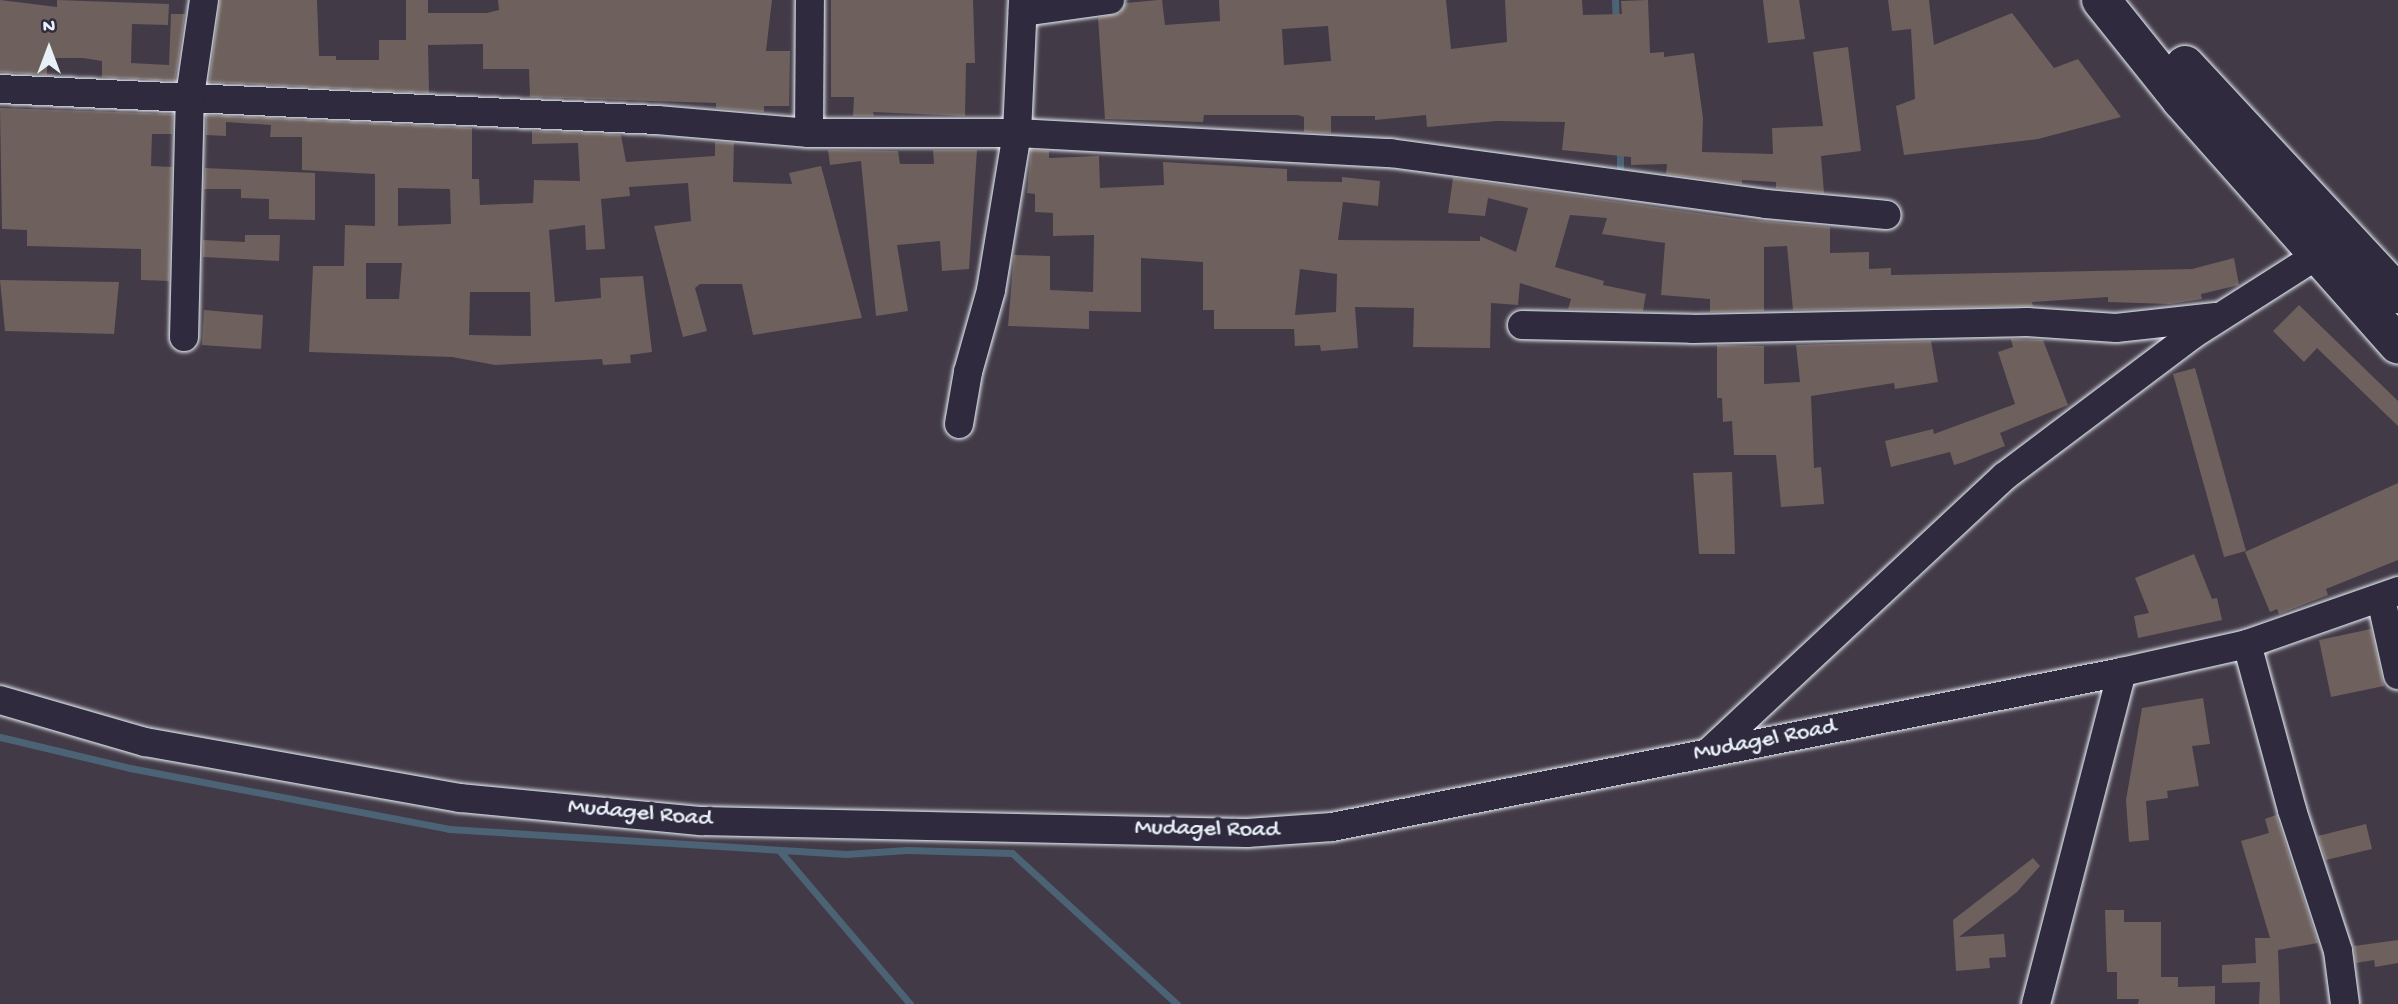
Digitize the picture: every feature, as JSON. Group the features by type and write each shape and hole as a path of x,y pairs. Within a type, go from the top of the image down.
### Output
{"main road":[{"path":"2101,0 2316,257 2398,344"},
{"path":"2135,0 2192,75 2398,294"}],"street":[{"path":"184,337 190,96 204,0"},
{"path":"809,133 810,0"},
{"path":"959,424 968,372 991,290 1017,133 1023,6 1110,0"},
{"path":"0,89 657,120 809,133 1017,133 1390,153 1766,204 1886,215"},
{"path":"1709,751 2005,476 2221,316 2242,307 2316,257"},
{"path":"1522,325 1692,329 2026,322 2116,328 2221,316"},
{"path":"2389,595 2398,675"},
{"name":"Mudagel Road","path":"0,700 145,742 460,798 701,821 925,829 1306,830 2122,672 2247,644 2389,595"},
{"path":"2247,644 2292,810 2338,951 2345,1004"},
{"path":"2036,1004 2122,672"}],"building":[{"path":"0,0 57,7 57,0 169,4 168,25 132,24 131,63 169,65 171,14 185,14 175,81 102,77 102,61 83,58 47,58 47,75 0,72"},
{"path":"220,0 317,0 319,56 336,56 336,60 379,60 379,40 406,40 406,0 428,0 428,13 487,13 499,10 498,0 772,0 766,51 790,51 789,106 764,106 764,112 716,108 716,103 530,97 529,69 483,69 483,44 428,45 429,93 209,82"},
{"path":"831,0 973,0 975,63 966,63 965,116 873,112 874,116 853,116 854,97 831,97"},
{"path":"1162,0 1165,25 1220,21 1219,0 1446,0 1451,49 1507,42 1505,0 1582,0 1583,15 1622,14 1621,1 1648,0 1650,53 1664,52 1664,57 1694,53 1703,118 1702,152 1773,154 1772,128 1823,126 1813,52 1848,47 1861,151 1821,156 1824,193 1776,188 1776,182 1742,180 1742,184 1666,174 1667,164 1631,165 1631,157 1562,150 1565,122 1497,121 1427,127 1426,115 1375,120 1375,116 1331,116 1331,133 1304,132 1304,117 1298,115 1204,115 1203,122 1105,119 1098,18 1120,13 1126,3","holes":["1328,26 1331,61 1284,65 1282,29"]},
{"path":"1763,0 1799,0 1805,39 1768,43"},
{"path":"1888,0 1929,0 1934,45 2012,13 2054,68 2078,59 2121,117 2038,139 1904,155 1896,106 1915,99 1911,29 1892,31"},
{"path":"0,108 173,114 172,134 152,134 151,166 172,167 169,281 141,280 141,249 27,246 27,230 2,229"},
{"path":"206,115 472,128 472,179 479,179 480,205 533,203 534,180 580,181 578,143 532,144 532,131 621,135 626,162 715,156 715,142 734,143 733,182 792,184 789,173 821,166 862,318 753,335 742,284 700,284 695,288 707,331 683,337 654,226 691,221 688,183 629,187 630,196 601,199 605,249 586,250 585,225 549,230 555,302 601,298 600,278 643,276 652,352 630,355 631,363 603,365 602,359 495,365 452,357 309,352 313,266 344,266 345,225 375,226 375,174 302,170 302,137 270,137 271,125 226,122 226,136 206,135","holes":["398,188 450,189 451,224 398,226","366,263 402,263 399,299 366,299","470,292 530,292 531,336 469,335"]},
{"path":"828,150 898,151 900,164 934,164 933,150 977,150 969,269 942,271 940,241 897,245 908,311 876,316 861,161 830,165"},
{"path":"1031,150 1049,151 1049,158 1099,156 1100,188 1164,185 1163,162 1287,169 1287,181 1342,182 1342,177 1380,181 1378,206 1343,202 1338,240 1480,241 1480,236 1516,252 1528,208 1488,198 1485,216 1448,213 1453,178 1740,219 1830,227 1830,253 1869,252 1869,269 1891,268 1891,275 2192,269 2234,258 2239,285 2201,294 2202,299 2170,304 2108,302 2108,297 2032,302 2033,306 1793,310 1787,246 1764,247 1764,311 1710,312 1710,299 1661,295 1665,243 1602,234 1607,218 1570,215 1555,267 1604,281 1603,285 1646,294 1643,311 1568,309 1571,299 1520,283 1518,305 1491,303 1490,348 1413,347 1414,308 1355,307 1358,348 1321,351 1320,345 1295,346 1294,329 1214,329 1214,310 1203,310 1203,262 1141,258 1141,312 1089,311 1089,329 1008,326 1014,255 1050,256 1050,290 1093,292 1094,235 1053,236 1053,213 1035,212 1035,194 1027,193","holes":["1300,269 1337,274 1336,312 1295,315"]},
{"path":"205,168 315,173 315,220 269,219 269,199 241,198 241,189 204,189"},
{"path":"245,235 280,235 279,261 203,257 203,240 245,242"},
{"path":"0,280 119,282 114,334 5,331"},
{"path":"2299,305 2398,401 2398,426 2317,348 2304,362 2273,331"},
{"path":"204,310 263,315 261,349 202,345"},
{"path":"2011,339 2043,340 2068,405 2000,433 2005,446 1964,462 1954,465 1950,452 1891,467 1885,441 1933,429 1934,434 2015,404 1998,352 2013,347"},
{"path":"1931,341 1938,382 1895,389 1894,383 1811,396 1814,468 1821,467 1824,504 1781,507 1776,455 1734,455 1732,421 1723,422 1722,398 1717,398 1717,345 1764,346 1764,384 1800,382 1796,345"},
{"path":"2195,368 2246,551 2224,557 2173,374"},
{"path":"1732,472 1735,554 1699,554 1693,473"},
{"path":"2398,483 2398,560 2326,589 2328,595 2279,614 2277,609 2270,612 2245,552"},
{"path":"2194,554 2212,599 2217,598 2222,620 2138,638 2134,616 2149,613 2135,578"},
{"path":"2371,629 2384,686 2331,697 2319,640"},
{"path":"2203,698 2210,744 2192,746 2199,786 2167,791 2168,798 2146,801 2149,840 2129,842 2126,800 2142,708"},
{"path":"2276,815 2318,943 2278,950 2280,1004 2259,1004 2260,982 2222,983 2222,965 2256,963 2255,938 2270,938 2241,841 2269,833 2265,819"},
{"path":"2366,824 2372,849 2326,860 2318,836"},
{"path":"2033,858 2040,866 2017,892 1959,937 2004,934 2006,957 1989,958 1990,968 1956,971 1953,920"},
{"path":"2105,910 2124,910 2124,922 2161,922 2161,977 2178,977 2178,987 2215,986 2215,1004 2138,1004 2139,999 2117,999 2117,972 2107,972"},
{"path":"2398,940 2398,963 2375,967 2374,960 2356,963 2354,946"}],"waterway":[{"path":"1615,0 1616,24"},
{"path":"1620,148 1620,178"},
{"path":"0,737 130,768 449,829 846,854 907,850 1012,853 1177,1004"},
{"path":"779,850 910,1004"}]}
